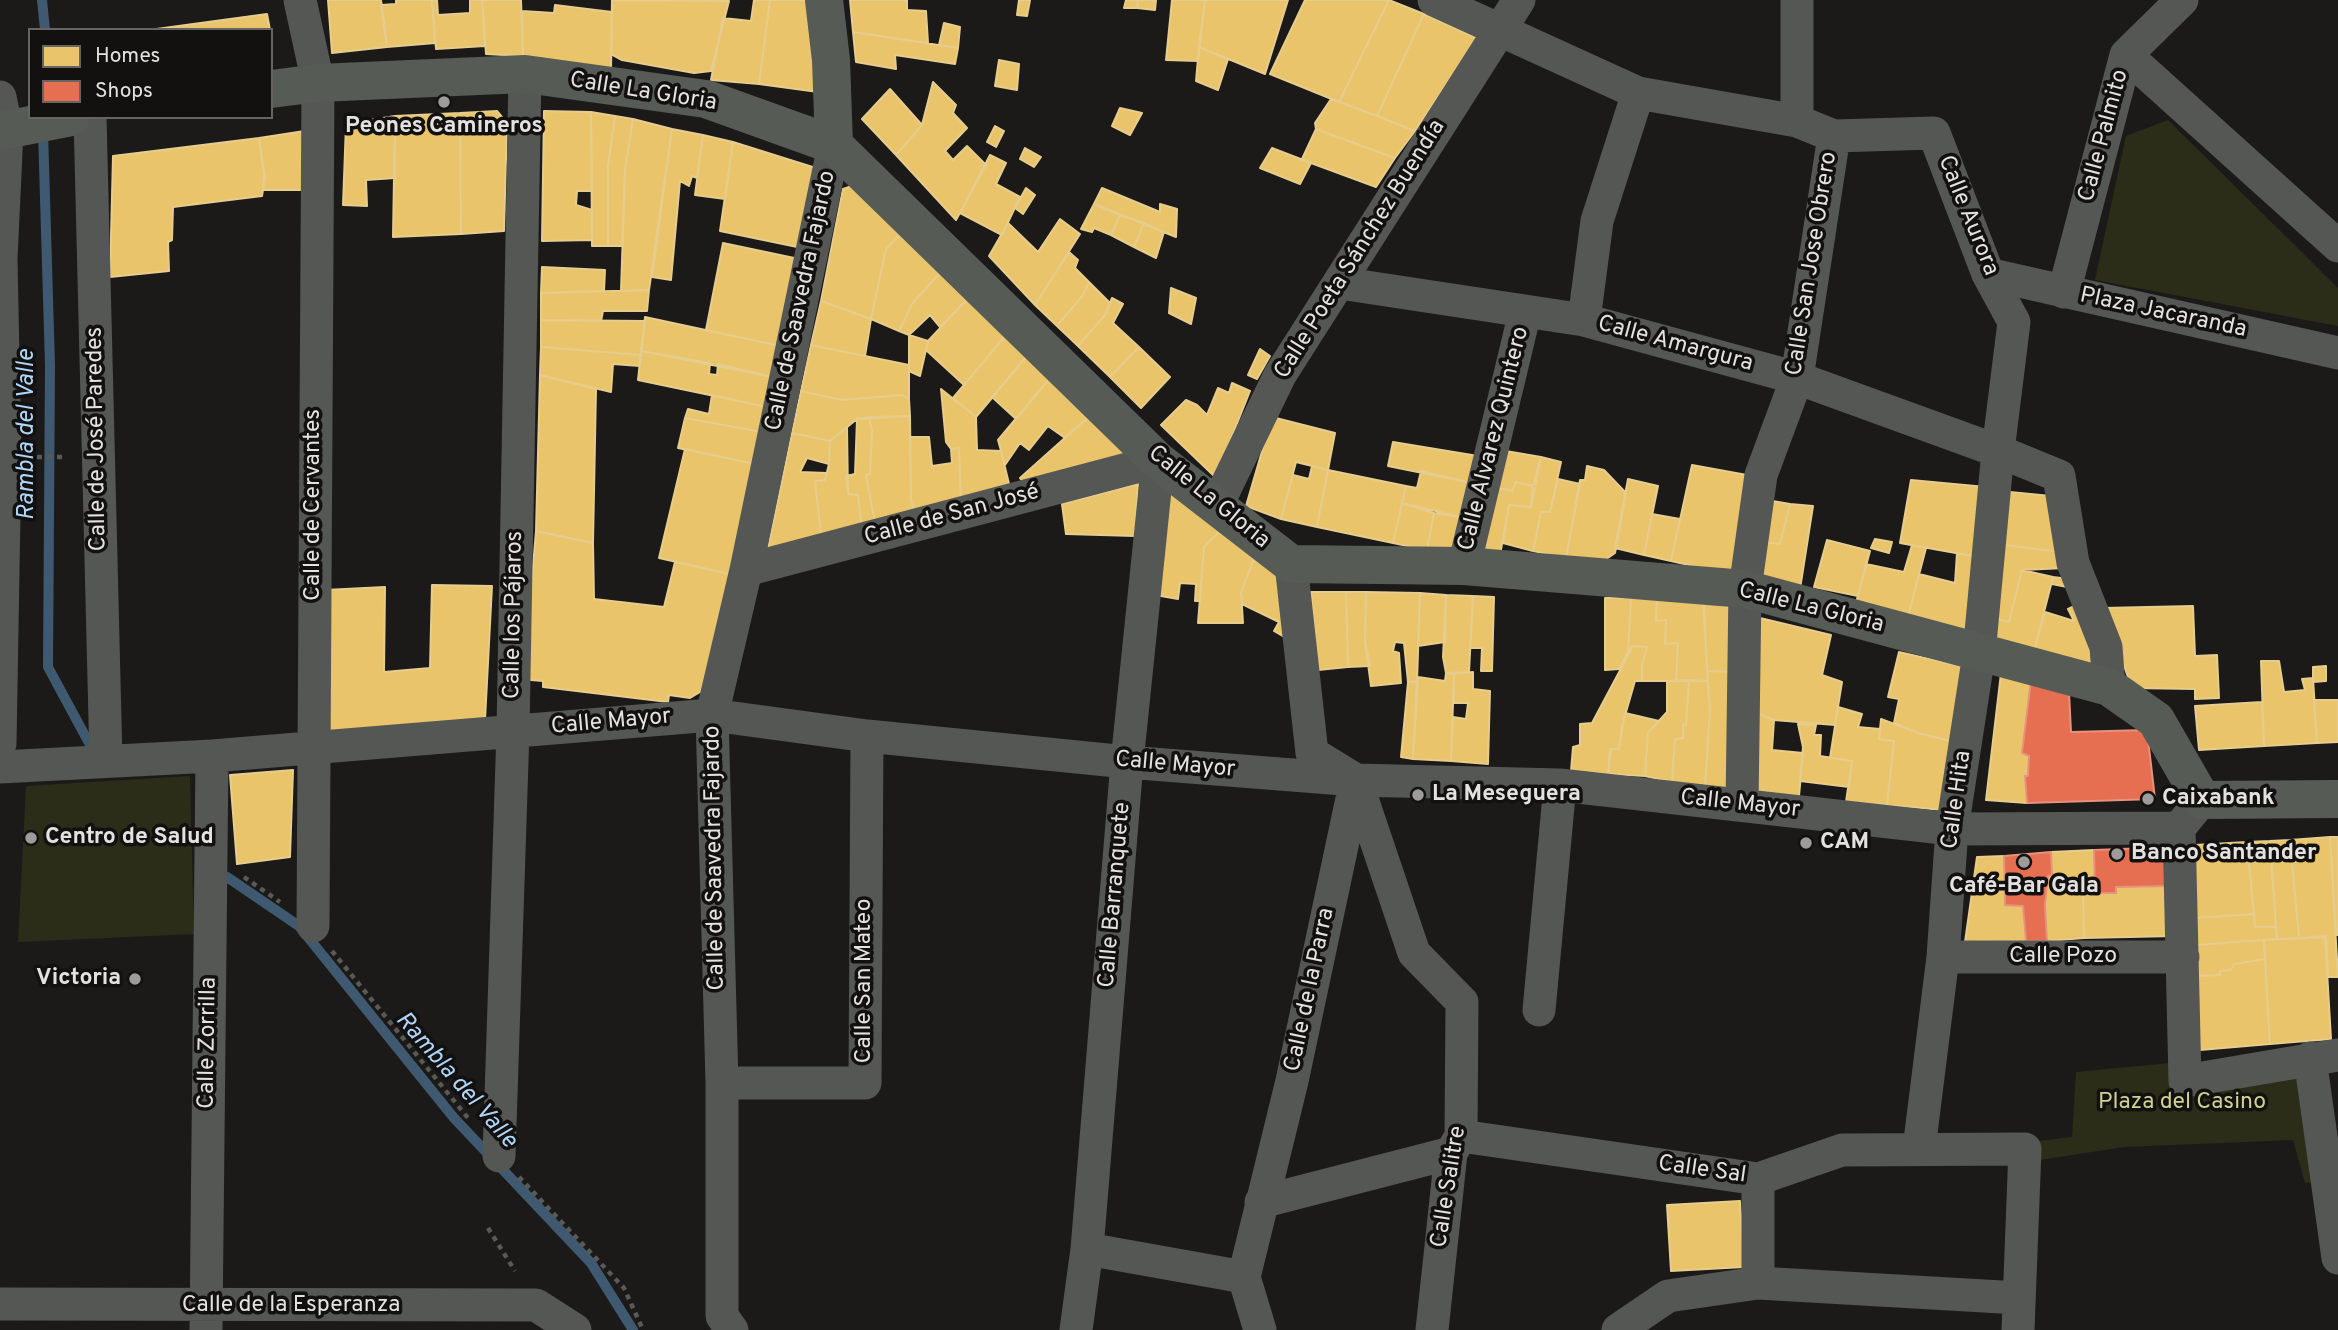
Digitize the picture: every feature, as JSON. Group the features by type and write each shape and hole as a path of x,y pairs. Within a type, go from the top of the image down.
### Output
{"main road":[{"path":"824,0 831,60 834,145"},
{"name":"Calle La Gloria","path":"273,89 318,83 524,74 706,100 834,145 1158,461 1291,564 1464,566 1745,589 2109,687 2156,720 2191,814"},
{"path":"2,120 28,119"},
{"name":"Calle Mayor","path":"2191,814 2338,799"}],"street":[{"name":"Calle de Cervantes","path":"300,0 318,83 313,926"},
{"name":"Calle Aurora","path":"1433,0 1638,93 1797,121 1834,136 1934,133 1988,274 2014,322 1998,451"},
{"name":"Calle Poeta Sánchez Buendía","path":"1216,507 1280,375 1519,0"},
{"path":"1797,0 1797,121"},
{"name":"Calle Palmito","path":"2064,292 2126,55 2182,0"},
{"path":"2126,55 2338,246"},
{"name":"Calle los Pájaros","path":"499,1156 513,731 524,74"},
{"path":"1584,320 1597,221 1638,93"},
{"name":"Calle de José Paredes","path":"90,119 106,760"},
{"path":"0,744 5,457 0,258 2,120"},
{"name":"Calle San Jose Obrero","path":"1742,805 1745,589 1761,475 1797,378 1834,136"},
{"name":"Calle de Saavedra Fajardo","path":"732,1330 722,1316 722,1083 712,715 746,570 834,145"},
{"name":"Plaza Jacaranda","path":"1988,274 2338,353"},
{"name":"Calle Amargura","path":"1340,283 1584,320 1797,378 1998,451"},
{"name":"Calle Alvarez Quintero","path":"1464,566 1525,312"},
{"path":"1998,451 2059,475 2073,563 2106,647 2109,687"},
{"name":"Calle Hita","path":"1919,1149 1942,957 1952,829 1979,654 1998,451"},
{"name":"Calle de San José","path":"746,570 1158,461"},
{"name":"Calle Barranquete","path":"1076,1330 1087,1249 1127,762 1158,461"},
{"path":"1291,564 1312,752 1356,780"},
{"name":"Calle Mayor","path":"0,767 212,756 712,715 867,736 1127,762 1356,780 1560,785 1952,829 2191,814"},
{"name":"Calle San Mateo","path":"722,1083 865,1083 867,736"},
{"name":"Calle Zorrilla","path":"206,1318 212,756"},
{"name":"Calle Salitre","path":"1356,780 1414,953 1462,1002 1456,1145 1432,1330"},
{"name":"Calle de la Parra","path":"1244,1277 1292,1081 1356,780"},
{"path":"1539,1010 1560,785"},
{"path":"2191,814 2183,957 2185,1081 2324,1056 2338,1258"},
{"name":"Calle Pozo","path":"1942,957 2183,957"},
{"name":"Calle Sal","path":"1261,1202 1456,1145 1758,1179 1842,1150 2025,1149 2019,1314"},
{"path":"1758,1179 1758,1283"},
{"path":"1087,1249 1244,1277 1260,1330"},
{"path":"1618,1330 1668,1296 1758,1283 2019,1314"},
{"name":"Calle de la Esperanza","path":"0,1304 206,1318 536,1305"},
{"path":"536,1305 575,1330"}],"path":[{"path":"32,457 78,457"},
{"path":"211,853 313,926 499,1156 624,1288 643,1330"},
{"path":"488,1228 536,1305"}],"green space":[{"path":"2168,120 2338,288 2338,326 2095,280 2126,136"},
{"path":"190,776 194,934 18,942 26,786"},
{"name":"Plaza del Casino","path":"2306,1059 2323,1181 2305,1183 2293,1140 2124,1147 2034,1161 2014,1144 2072,1137 2076,1072 2170,1063"}],"building: Homes":[{"path":"328,0 381,0 387,47 332,53"},
{"path":"396,0 432,0 435,43 387,47 381,5 396,4"},
{"path":"432,0 437,0 438,15 470,13 470,0 482,0 485,46 436,49"},
{"path":"482,0 521,0 523,56 486,54"},
{"path":"612,0 729,1 711,71 694,73 622,60 611,54"},
{"path":"754,0 770,0 759,84 711,80 723,18 751,21"},
{"path":"770,0 809,0 818,92 759,84"},
{"path":"850,0 907,0 907,10 926,11 928,43 853,32"},
{"path":"1019,0 1030,0 1027,16 1017,15"},
{"path":"1126,0 1138,0 1137,8 1124,8"},
{"path":"1138,0 1156,0 1155,10 1137,8"},
{"path":"1172,0 1205,0 1198,61 1166,60"},
{"path":"1205,0 1288,0 1265,74 1199,47"},
{"path":"1305,0 1389,0 1339,102 1270,74"},
{"path":"1389,0 1424,14 1377,116 1339,102"},
{"path":"555,5 612,12 611,70 523,56 522,11 554,13"},
{"path":"267,14 270,28 164,28"},
{"path":"1424,14 1477,38 1415,131 1377,116"},
{"path":"944,23 960,27 958,48 939,45"},
{"path":"853,32 958,48 955,64 895,55 896,69 856,62"},
{"path":"1199,47 1228,59 1218,90 1196,81"},
{"path":"999,60 1019,64 1017,90 995,86"},
{"path":"933,82 956,105 953,113 967,128 945,151 953,160 967,146 986,165 956,220 896,155 922,125"},
{"path":"890,89 922,125 896,155 862,119"},
{"path":"1331,99 1415,131 1395,158 1316,129 1315,123"},
{"path":"1120,108 1142,113 1130,135 1112,126"},
{"path":"497,111 507,123 504,231 461,234 460,113"},
{"path":"544,111 591,112 592,191 577,191 576,205 592,210 592,240 542,241"},
{"path":"591,112 615,116 608,166 608,246 592,246"},
{"path":"460,113 461,234 393,237 395,116"},
{"path":"395,116 395,178 366,180 367,206 343,205 346,124"},
{"path":"615,116 633,119 625,170 622,246 608,246 608,166"},
{"path":"633,119 672,129 649,290 621,291 625,170"},
{"path":"995,126 1004,131 996,147 987,142"},
{"path":"672,129 703,135 697,178 692,176 689,186 680,181 671,280 652,277"},
{"path":"1316,129 1395,158 1376,187 1302,159"},
{"path":"311,130 309,190 263,190 264,175 259,138"},
{"path":"703,135 733,142 725,199 695,195"},
{"path":"259,138 265,177 262,196 173,207 172,240 168,242 169,271 110,277 113,156"},
{"path":"733,142 819,169 802,248 720,231"},
{"path":"1025,148 1041,157 1034,167 1020,159"},
{"path":"1272,148 1311,163 1300,184 1260,168"},
{"path":"990,155 1006,163 996,184 1020,197 1002,235 960,213"},
{"path":"852,186 903,231 886,249 871,319 821,301 843,189"},
{"path":"1026,188 1035,195 1023,214 1015,208"},
{"path":"1102,188 1160,212 1160,204 1177,209 1176,237 1094,204"},
{"path":"1094,204 1120,215 1111,235 1094,228 1092,232 1081,229"},
{"path":"1120,215 1144,223 1134,247 1111,235"},
{"path":"1060,219 1080,234 1035,305 989,256 1008,223 1038,252"},
{"path":"1144,223 1164,232 1156,258 1134,247"},
{"path":"903,231 944,268 912,304 899,331 871,319 886,249"},
{"path":"723,243 799,259 780,346 706,330"},
{"path":"1069,252 1078,260 1075,268 1089,282 1083,295 1057,326 1035,305"},
{"path":"542,267 605,270 604,291 541,293"},
{"path":"944,268 973,293 940,327 930,315 909,335 899,331 912,304"},
{"path":"1089,282 1110,303 1105,315 1078,346 1057,326 1083,295"},
{"path":"1171,288 1196,298 1191,324 1169,313"},
{"path":"649,290 647,311 603,311 601,321 541,320 541,293"},
{"path":"973,293 1011,329 964,385 926,350 928,341"},
{"path":"1112,298 1123,304 1113,323 1139,347 1110,377 1078,346 1105,315"},
{"path":"821,301 871,319 865,356 811,345"},
{"path":"645,317 780,346 773,377 641,351"},
{"path":"541,320 645,321 641,355 541,347"},
{"path":"1011,329 1032,350 976,417 953,398"},
{"path":"909,335 928,341 920,376 909,371"},
{"path":"811,345 909,365 909,399 902,395 842,400 801,391"},
{"path":"541,347 641,355 640,366 613,364 611,392 540,375"},
{"path":"1139,347 1170,377 1141,408 1110,377"},
{"path":"1260,349 1270,356 1257,379 1248,375"},
{"path":"1032,350 1055,372 1016,419 992,397"},
{"path":"641,351 710,363 709,374 717,375 718,364 773,377 767,407 638,380"},
{"path":"1055,372 1095,411 1065,438 1048,426 1029,450 1020,443 1005,465 998,440"},
{"path":"540,375 596,389 593,543 536,531"},
{"path":"1232,383 1250,391 1217,474 1213,475 1161,425 1186,400 1197,405 1207,415 1218,388 1229,393"},
{"path":"941,389 976,417 977,450 1001,451 1011,492 961,506 959,448 951,449 946,442"},
{"path":"801,391 842,400 902,395 909,399 910,416 857,419 830,441 792,433"},
{"path":"712,395 767,407 762,432 685,418 688,409 709,414"},
{"path":"1095,411 1132,459 1028,487 1020,478"},
{"path":"910,416 911,500 916,518 876,528 866,475 870,474 872,431 869,417"},
{"path":"869,417 872,431 870,474 866,475 876,528 862,532 858,495 848,494 846,476 855,474 857,419"},
{"path":"1272,417 1335,433 1328,470 1296,462 1281,519 1246,506"},
{"path":"685,418 762,432 755,464 678,448"},
{"path":"847,427 848,494 858,495 862,532 822,543 815,481 825,480 830,441"},
{"path":"792,433 830,441 829,464 807,458 800,472 827,473 825,480 815,481 822,543 768,548"},
{"path":"910,437 929,437 932,466 952,463 951,449 959,448 961,506 916,518 911,500"},
{"path":"1393,442 1478,456 1472,483 1388,466"},
{"path":"685,449 755,464 730,574 659,558"},
{"path":"1500,450 1541,457 1533,486 1516,482 1512,491 1493,487"},
{"path":"1541,457 1561,462 1550,512 1541,512 1533,551 1503,543 1509,505 1531,507"},
{"path":"1692,465 1747,475 1732,575 1671,561"},
{"path":"1312,466 1328,470 1317,527 1281,519 1293,475 1309,479"},
{"path":"1587,466 1604,470 1626,493 1615,553 1605,560 1566,558 1580,480 1585,480"},
{"path":"1328,470 1406,486 1393,543 1317,527"},
{"path":"1421,471 1472,483 1465,518 1402,503 1406,486 1417,488"},
{"path":"1558,479 1580,484 1566,558 1533,551 1541,512 1550,512"},
{"path":"1628,479 1658,486 1644,555 1615,548"},
{"path":"1911,480 1986,487 1978,557 1900,543"},
{"path":"1516,482 1533,486 1531,507 1509,505 1500,555 1481,557 1493,487 1512,491"},
{"path":"1138,484 1135,536 1066,534 1062,504"},
{"path":"1176,489 1221,530 1204,547 1200,601 1195,601 1196,584 1180,583 1178,599 1155,595 1163,495"},
{"path":"2010,492 2051,496 2062,552 2003,545"},
{"path":"1761,499 1790,504 1780,544 1758,541"},
{"path":"1402,503 1434,513 1427,550 1393,543"},
{"path":"1790,504 1813,506 1800,589 1755,579 1758,541 1780,544"},
{"path":"1434,513 1465,518 1459,553 1427,550"},
{"path":"1652,514 1680,519 1671,561 1644,555"},
{"path":"1221,530 1254,559 1241,592 1243,623 1198,623 1204,547"},
{"path":"536,531 593,543 594,599 664,607 675,562 730,574 705,689 690,698 669,695 668,702 543,687 543,681 531,680 524,674"},
{"path":"1875,539 1892,542 1889,553 1871,548"},
{"path":"1827,540 1870,551 1858,596 1814,587"},
{"path":"1912,545 1926,548 1908,617 1856,603 1866,564 1904,572"},
{"path":"2003,545 2062,552 2065,568 2022,570 2009,622 1994,618"},
{"path":"1957,553 1978,557 1971,634 1908,617 1919,574 1955,583"},
{"path":"1254,559 1290,583 1286,638 1274,631 1279,622 1242,604 1241,592"},
{"path":"2022,570 2053,577 2034,651 1990,639 1994,618 2009,622"},
{"path":"2053,577 2069,579 2072,588 2052,584"},
{"path":"432,585 492,586 485,720 322,737 325,590 385,587 384,672 430,668"},
{"path":"1311,592 1346,592 1348,667 1318,670"},
{"path":"1346,592 1366,592 1365,641 1370,666 1348,667"},
{"path":"1366,592 1420,593 1417,682 1408,682 1404,643 1395,642 1393,651 1399,653 1401,683 1371,686 1365,641"},
{"path":"1420,593 1446,595 1445,642 1418,646"},
{"path":"1446,595 1473,596 1469,672 1446,673 1443,657"},
{"path":"1473,596 1494,597 1492,671 1481,671 1482,648 1470,648"},
{"path":"1605,598 1631,598 1628,652 1619,669 1605,670"},
{"path":"1631,598 1657,599 1656,621 1666,620 1665,644 1678,643 1676,681 1642,681 1642,665 1647,647 1633,646 1628,652"},
{"path":"1657,599 1703,599 1708,681 1676,681 1678,643 1665,644 1666,620 1656,621"},
{"path":"1704,602 1741,609 1736,672 1707,671"},
{"path":"2079,604 2094,669 2034,651 2045,612 2074,621 2068,609"},
{"path":"2193,606 2195,656 2217,655 2219,698 2195,699 2195,689 2132,688 2103,608"},
{"path":"1760,618 1831,635 1822,675 1842,682 1835,725 1774,720 1754,712"},
{"path":"1633,646 1647,647 1642,665 1642,681 1635,681 1622,726 1619,749 1610,749 1608,774 1571,771 1573,747 1580,745 1580,724 1592,723"},
{"path":"1899,652 1973,669 1955,742 1918,733 1894,723 1899,699 1888,697"},
{"path":"2261,661 2279,661 2284,692 2305,690 2302,679 2313,678 2317,743 2264,746"},
{"path":"2326,666 2326,681 2313,682 2313,667"},
{"path":"1707,671 1736,672 1731,792 1705,788 1710,710"},
{"path":"1473,672 1473,689 1490,691 1488,764 1451,761 1453,717 1466,719 1468,703 1454,703 1454,674"},
{"path":"1446,673 1454,674 1451,761 1413,759 1418,677 1445,681"},
{"path":"2001,673 2031,680 2022,753 2029,756 2028,776 2025,776 2027,803 1986,800"},
{"path":"1689,680 1708,681 1710,710 1705,788 1672,782 1675,739 1683,738 1683,724 1686,725"},
{"path":"1689,680 1686,725 1683,724 1683,738 1675,739 1672,782 1645,776 1648,733 1667,712 1667,681"},
{"path":"1408,682 1417,682 1413,759 1401,757"},
{"path":"2314,700 2338,700 2338,742 2317,743"},
{"path":"2262,702 2264,746 2199,750 2195,706"},
{"path":"1838,707 1862,714 1858,727 1880,729 1879,739 1894,741 1887,805 1846,802 1852,761 1830,758"},
{"path":"1754,712 1774,720 1772,750 1803,753 1799,796 1749,790"},
{"path":"1625,713 1659,721 1648,733 1645,776 1608,774 1611,749 1619,749"},
{"path":"1881,719 1918,733 1955,742 1943,810 1887,805 1894,741 1879,739"},
{"path":"1798,724 1816,725 1814,735 1821,735 1820,756 1852,761 1849,787 1800,781 1803,747"},
{"path":"293,770 290,857 237,864 230,775"},
{"path":"2330,837 2338,977 2328,977 2326,936 2299,938 2290,840"},
{"path":"2330,837 2338,837 2338,935 2336,935"},
{"path":"2290,840 2299,938 2277,939 2270,841"},
{"path":"2270,841 2276,927 2255,927 2247,842"},
{"path":"2247,842 2254,914 2195,918 2195,845"},
{"path":"2094,850 2095,893 2083,894 2084,938 2047,941 2045,905 2048,876 2052,875 2051,852"},
{"path":"2004,856 2005,905 2023,906 2026,941 1965,942 1977,857"},
{"path":"2173,886 2174,936 2084,938 2083,894 2116,893 2116,887"},
{"path":"2254,914 2255,927 2276,927 2277,939 2197,945 2195,918"},
{"path":"2325,937 2331,1039 2270,1044 2264,940"},
{"path":"2264,940 2265,959 2234,964 2231,970 2220,971 2220,975 2198,976 2197,945"},
{"path":"2265,959 2270,1044 2200,1050 2198,976 2220,975 2220,971 2231,970 2234,964"},
{"path":"1740,1201 1744,1267 1671,1271 1667,1205"}],"building: Shops":[{"path":"2031,680 2069,692 2071,732 2147,730 2155,799 2027,803 2025,776 2028,776 2029,756 2022,753"},
{"path":"2174,847 2173,886 2116,887 2116,893 2095,893 2094,850"},
{"path":"2051,852 2052,875 2048,876 2045,905 2047,941 2026,941 2023,906 2005,905 2004,856"}],"waterway":[{"name":"Rambla del Valle","path":"42,0 45,28"},
{"name":"Rambla del Valle","path":"43,131 50,365 48,667 89,743"},
{"name":"Rambla del Valle","path":"227,877 299,926 454,1118 591,1263 633,1330"}],"place":[{"name":"Peones Camineros","path":"444,102"},
{"name":"La Meseguera","path":"1418,795"},
{"name":"Caixabank","path":"2148,799"},
{"name":"Centro de Salud","path":"31,838"},
{"name":"CAM","path":"1806,843"},
{"name":"Banco Santander","path":"2117,854"},
{"name":"Café-Bar Gala","path":"2024,862"},
{"name":"Victoria","path":"135,979"}]}
